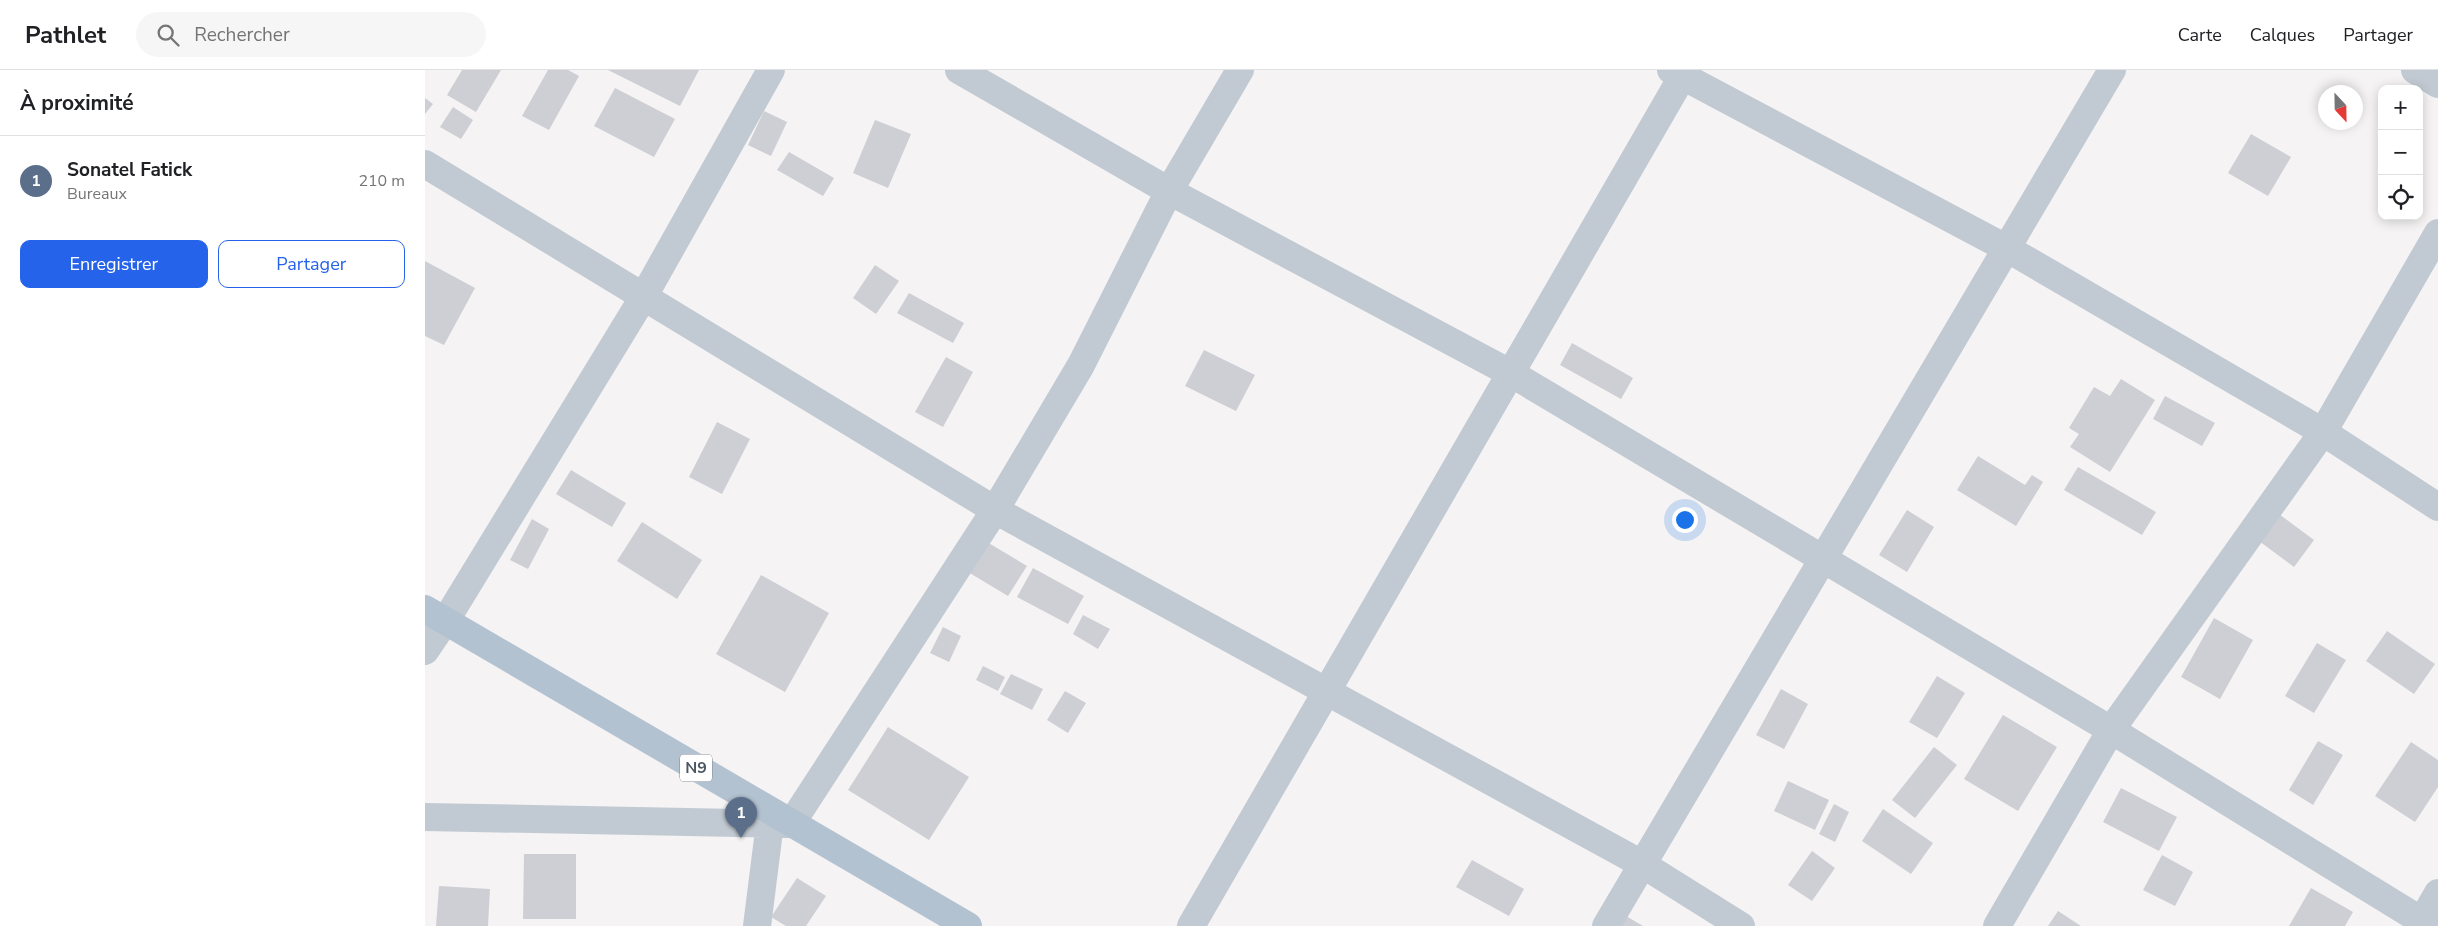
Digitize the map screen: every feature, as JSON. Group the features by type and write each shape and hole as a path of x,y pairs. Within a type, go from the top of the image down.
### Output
{"main road":[{"name":"N9","path":"435,615 780,823 968,926"}],"street":[{"path":"425,651 435,615 645,296 771,70"},
{"path":"959,70 1169,191 1512,374 1823,557 2111,730 2424,924 2438,893"},
{"path":"757,926 780,823 995,510 1081,365 1169,191 1240,70"},
{"path":"1606,926 1823,557 2008,249 2111,70"},
{"path":"2415,70 2438,84"},
{"path":"1191,926 1512,374 1680,72 2008,249 2323,432 2438,507"},
{"path":"425,164 995,510 1642,864 1741,926"},
{"path":"1997,926 2111,730 2323,432 2438,233"},
{"path":"425,817 780,823"}],"building":[{"path":"462,70 501,70 476,112 447,95"},
{"path":"548,70 568,70 579,76 549,130 522,116"},
{"path":"608,70 699,70 680,106"},
{"path":"615,88 675,119 654,157 594,126"},
{"path":"425,98 433,104 425,114"},
{"path":"453,107 473,120 461,139 440,127"},
{"path":"764,111 787,122 771,156 748,145"},
{"path":"875,120 911,134 888,188 853,173"},
{"path":"2251,134 2291,157 2268,196 2228,173"},
{"path":"789,152 834,178 823,196 777,170"},
{"path":"425,261 475,288 444,345 425,336"},
{"path":"875,265 899,281 876,314 853,298"},
{"path":"909,293 964,323 953,343 897,313"},
{"path":"1572,343 1633,378 1621,399 1560,365"},
{"path":"1204,350 1255,375 1236,411 1185,386"},
{"path":"946,357 973,372 943,427 915,412"},
{"path":"2121,379 2155,400 2110,472 2070,447 2079,434 2069,428 2094,387 2110,396"},
{"path":"2165,396 2215,423 2202,446 2153,419"},
{"path":"717,422 750,439 722,494 689,477"},
{"path":"1978,456 2025,485 2032,475 2043,482 2016,526 1957,490"},
{"path":"2078,467 2156,512 2142,535 2064,490"},
{"path":"571,470 626,503 612,527 556,494"},
{"path":"1907,510 1934,527 1907,572 1879,555"},
{"path":"2279,514 2314,540 2294,567 2259,541"},
{"path":"532,519 549,529 528,569 510,560"},
{"path":"642,522 702,560 677,599 617,561"},
{"path":"987,542 1027,566 1008,596 968,572"},
{"path":"1033,568 1084,596 1068,624 1017,597"},
{"path":"761,575 829,613 785,692 716,654"},
{"path":"1083,615 1110,629 1098,649 1073,634"},
{"path":"2214,618 2253,640 2220,699 2181,677"},
{"path":"943,627 961,636 949,662 930,653"},
{"path":"2387,631 2435,664 2414,694 2366,661"},
{"path":"2317,643 2346,660 2314,713 2285,696"},
{"path":"983,666 1005,677 998,691 976,680"},
{"path":"1011,674 1043,689 1032,710 1000,694"},
{"path":"1937,676 1965,693 1937,738 1909,722"},
{"path":"1781,689 1808,704 1784,749 1756,735"},
{"path":"1065,691 1086,703 1068,733 1047,720"},
{"path":"2003,715 2057,747 2018,811 1964,779"},
{"path":"888,727 969,777 929,840 848,790"},
{"path":"2318,741 2343,755 2313,805 2289,790"},
{"path":"2411,742 2438,760 2438,787 2415,822 2375,796"},
{"path":"1934,747 1957,765 1915,818 1892,800"},
{"path":"1788,781 1829,800 1815,830 1774,811"},
{"path":"2121,788 2177,817 2159,851 2103,822"},
{"path":"1834,804 1849,812 1835,842 1819,834"},
{"path":"1883,809 1933,843 1911,874 1862,841"},
{"path":"1812,851 1835,868 1812,901 1788,885"},
{"path":"524,854 576,854 576,919 523,919"},
{"path":"2162,855 2193,872 2175,906 2143,890"},
{"path":"1472,860 1524,889 1509,916 1456,887"},
{"path":"797,878 826,896 806,926 786,926 771,917"},
{"path":"439,886 490,889 488,926 436,926"},
{"path":"2311,888 2353,912 2345,926 2289,926"},
{"path":"2058,911 2081,926 2048,926"},
{"path":"1626,916 1643,926 1620,926"}],"place":[{"name":"Sonatel Fatick","path":"741,838"}]}
